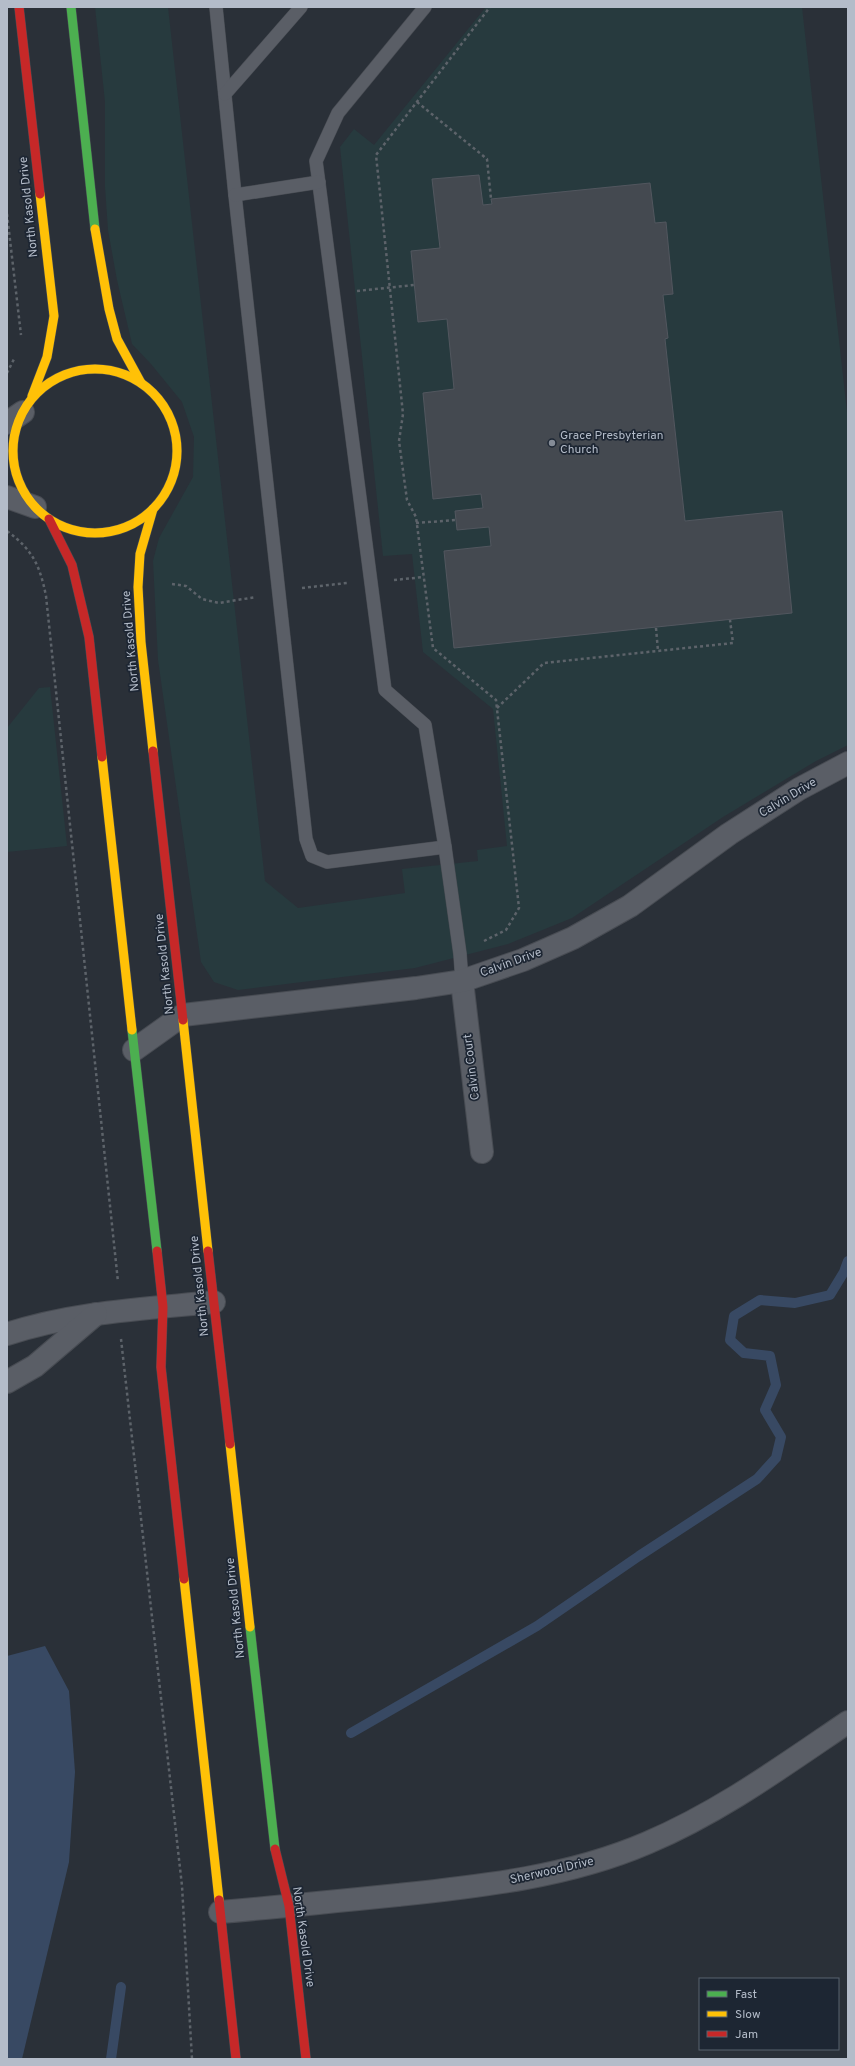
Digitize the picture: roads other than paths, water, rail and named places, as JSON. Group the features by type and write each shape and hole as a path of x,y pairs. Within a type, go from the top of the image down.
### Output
{"main road":[{"name":"North Kasold Drive","path":"19,7 54,316 53,332 45,367 20,412 15,436 13,462 21,486 42,513"},
{"path":"71,7 100,259 109,309 118,339 141,383"},
{"path":"20,412 48,384 65,375 83,370 119,373 141,383 150,390 170,416 177,438 177,460 172,482 167,492 153,509 138,521 121,529 103,533 84,533 65,528 42,513"},
{"name":"North Kasold Drive","path":"153,509 140,554 138,587 141,642 274,1846 290,1906 306,2059"},
{"path":"42,513 65,548 72,565 89,638 163,1307 161,1366 236,2059"}],"street":[{"path":"7,497 42,513"},
{"name":"Calvin Drive","path":"134,1050 182,1015 416,988 462,981 523,960 573,938 617,913 730,834 799,789 848,763"},
{"name":"Calvin Court","path":"462,981 482,1152"},
{"path":"7,1334 37,1324 97,1314 214,1302"},
{"path":"7,1382 35,1366 97,1314"},
{"name":"Sherwood Drive","path":"220,1912 468,1888 529,1878 589,1863 646,1844 703,1817 752,1788 848,1722"}],"lane":[{"path":"216,7 235,194 306,839 312,856 327,862 445,847"},
{"path":"225,94 301,7"},
{"path":"425,7 338,113 316,161 385,690 425,725 445,847 460,954 462,981"},
{"path":"235,194 319,182"}],"water":[{"path":"45,1646 69,1691 75,1772 69,1862 22,2059 7,2059 7,1656"}],"waterway":[{"path":"351,1733 537,1626 639,1556 757,1479 776,1458 781,1437 765,1410 776,1385 770,1356 744,1353 730,1340 734,1316 760,1300 795,1303 830,1295 844,1272 848,1261"},
{"path":"111,2059 121,1987"}],"place":[{"name":"Grace Presbyterian Church","path":"552,443"}]}
